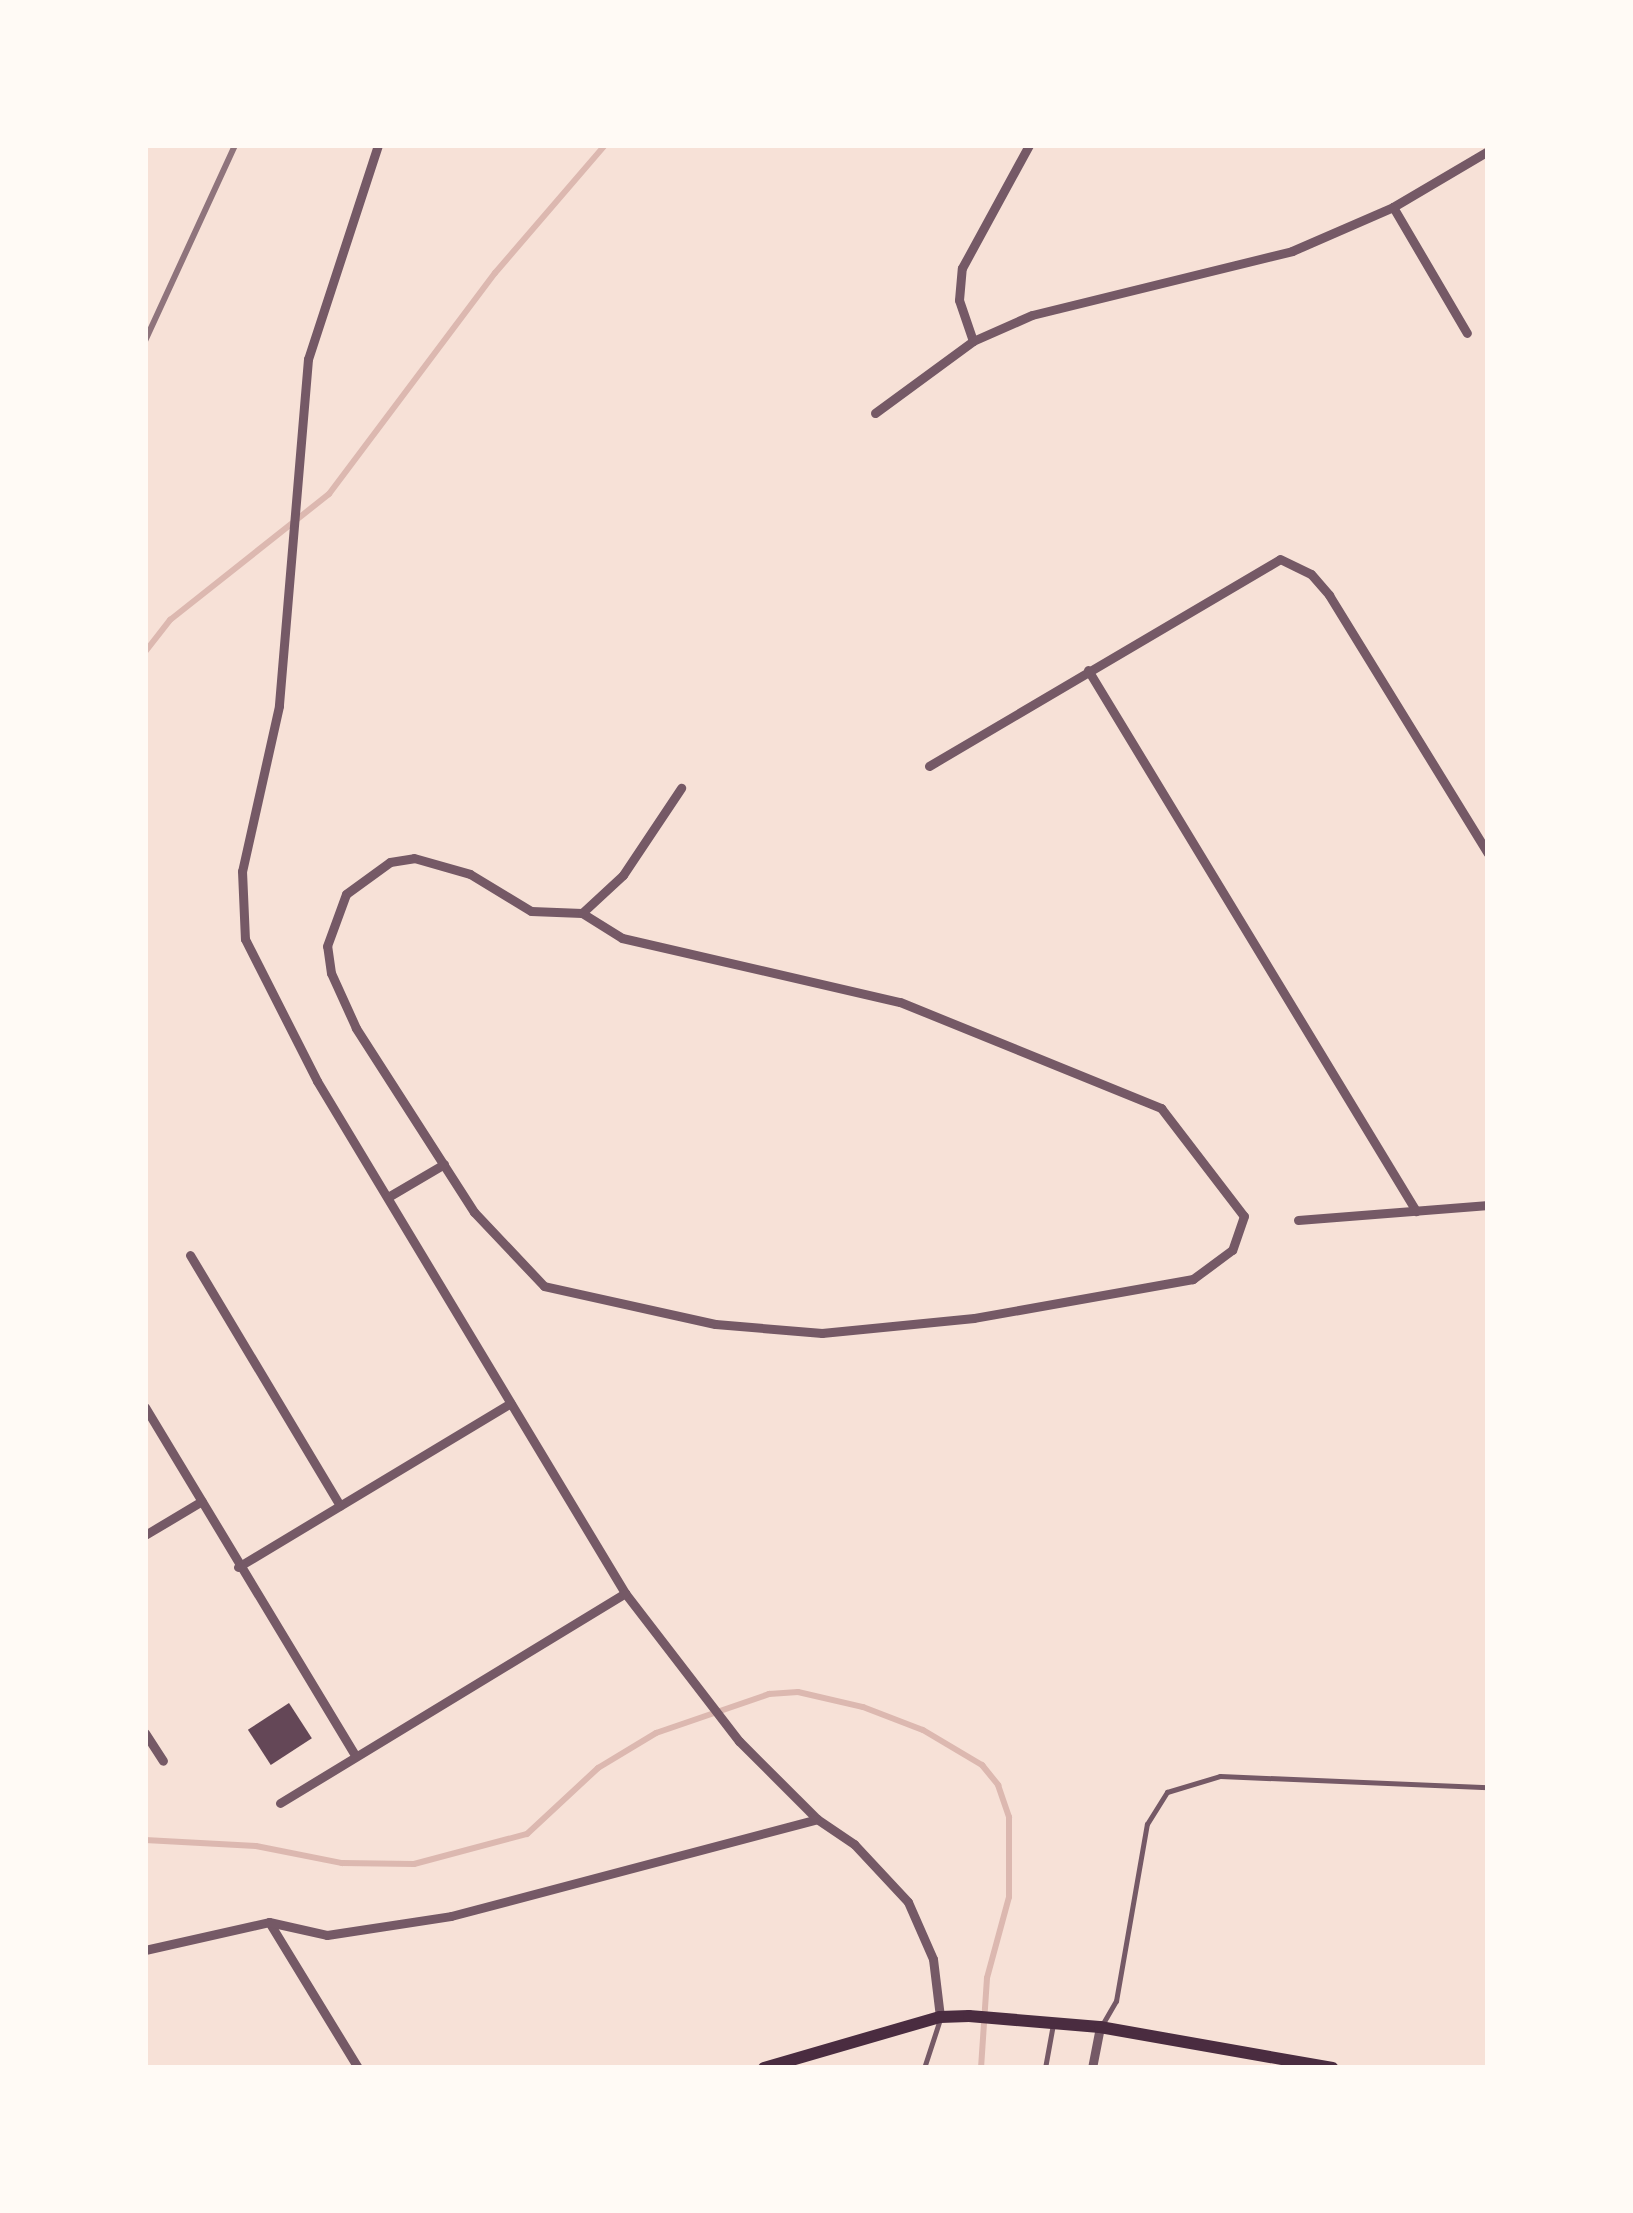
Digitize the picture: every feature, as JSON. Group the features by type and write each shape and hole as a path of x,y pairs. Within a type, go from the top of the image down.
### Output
{"main road":[{"path":"764,2068 940,2017 1002,2016 1100,2027 1332,2068"}],"street":[{"path":"378,145 308,359 294,486 279,706 242,871 246,939 317,1081 624,1593 739,1741 817,1819 888,1877 916,1916 934,1959 940,2017"},
{"path":"973,341 958,300 962,268 1029,145"},
{"path":"875,413 973,341 1092,296 1292,251 1392,207 1488,151"},
{"path":"1392,207 1467,333"},
{"path":"928,766 1262,566 1280,559 1296,564 1329,595 1488,853"},
{"path":"1088,670 1416,1211"},
{"path":"582,913 623,875 681,788"},
{"path":"414,858 470,874 530,911 582,913 622,938 900,1002 1162,1108 1244,1216 1232,1250 1193,1280 974,1318 822,1333 715,1324 544,1286 494,1237 356,1028 331,973 327,946 346,894 390,862 414,858"},
{"path":"388,1197 444,1164"},
{"path":"1298,1220 1488,1206"},
{"path":"190,1255 340,1506"},
{"path":"238,1567 510,1402"},
{"path":"145,1407 238,1567 355,1755"},
{"path":"145,1535 202,1501"},
{"path":"280,1803 624,1593"},
{"path":"145,1733 163,1761"},
{"path":"145,1950 269,1922 326,1936 451,1916 817,1819"},
{"path":"269,1922 358,2068"},
{"path":"1092,2068 1100,2027"}],"lane":[{"path":"1100,2027 1116,2000 1147,1824 1167,1792 1220,1776 1488,1788"},
{"path":"924,2068 940,2017"},
{"path":"1046,2068 1053,2020"}],"building":[{"path":"289,1703 312,1738 271,1765 248,1730"}],"waterway":[{"path":"145,652 170,620 329,494 495,273 605,145"},
{"path":"145,1840 256,1846 342,1863 414,1864 527,1834 598,1768 656,1733 769,1694 798,1692 863,1707 923,1730 982,1765 998,1785 1009,1817 1009,1897 987,1978 981,2068"}],"railway":[{"path":"145,341 235,145"}]}
